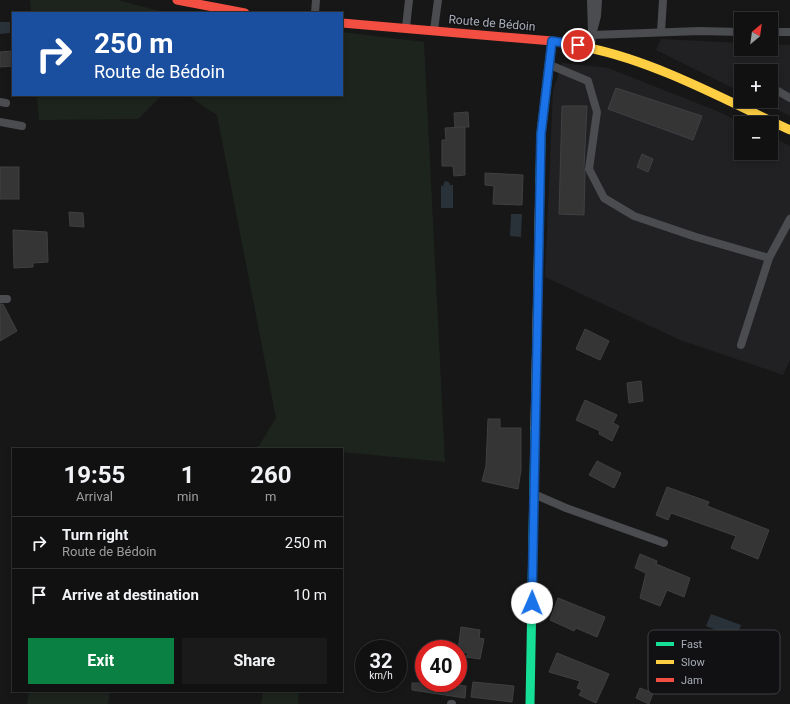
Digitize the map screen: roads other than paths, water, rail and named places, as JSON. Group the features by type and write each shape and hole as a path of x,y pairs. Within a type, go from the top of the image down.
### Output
{"street":[{"path":"177,0 240,12"},
{"name":"Route de Bédoin","path":"343,23 552,41 591,48 633,60 734,100"},
{"path":"530,704 541,134 552,41"},
{"name":"Route de Bédoin","path":"751,108 790,130"}],"lane":[{"path":"316,0 316,12"},
{"path":"406,28 409,0"},
{"path":"434,30 438,0"},
{"path":"591,0 591,48"},
{"path":"592,35 597,16 598,0"},
{"path":"661,32 662,0"},
{"path":"592,35 661,32 734,32"},
{"path":"778,32 790,32"},
{"path":"549,64 588,81 597,112 589,169 604,198 634,216 696,237 769,258"},
{"path":"778,91 790,98"},
{"path":"0,122 22,126"},
{"path":"741,345 769,258 790,220"},
{"path":"533,493 566,508 664,543"}]}
